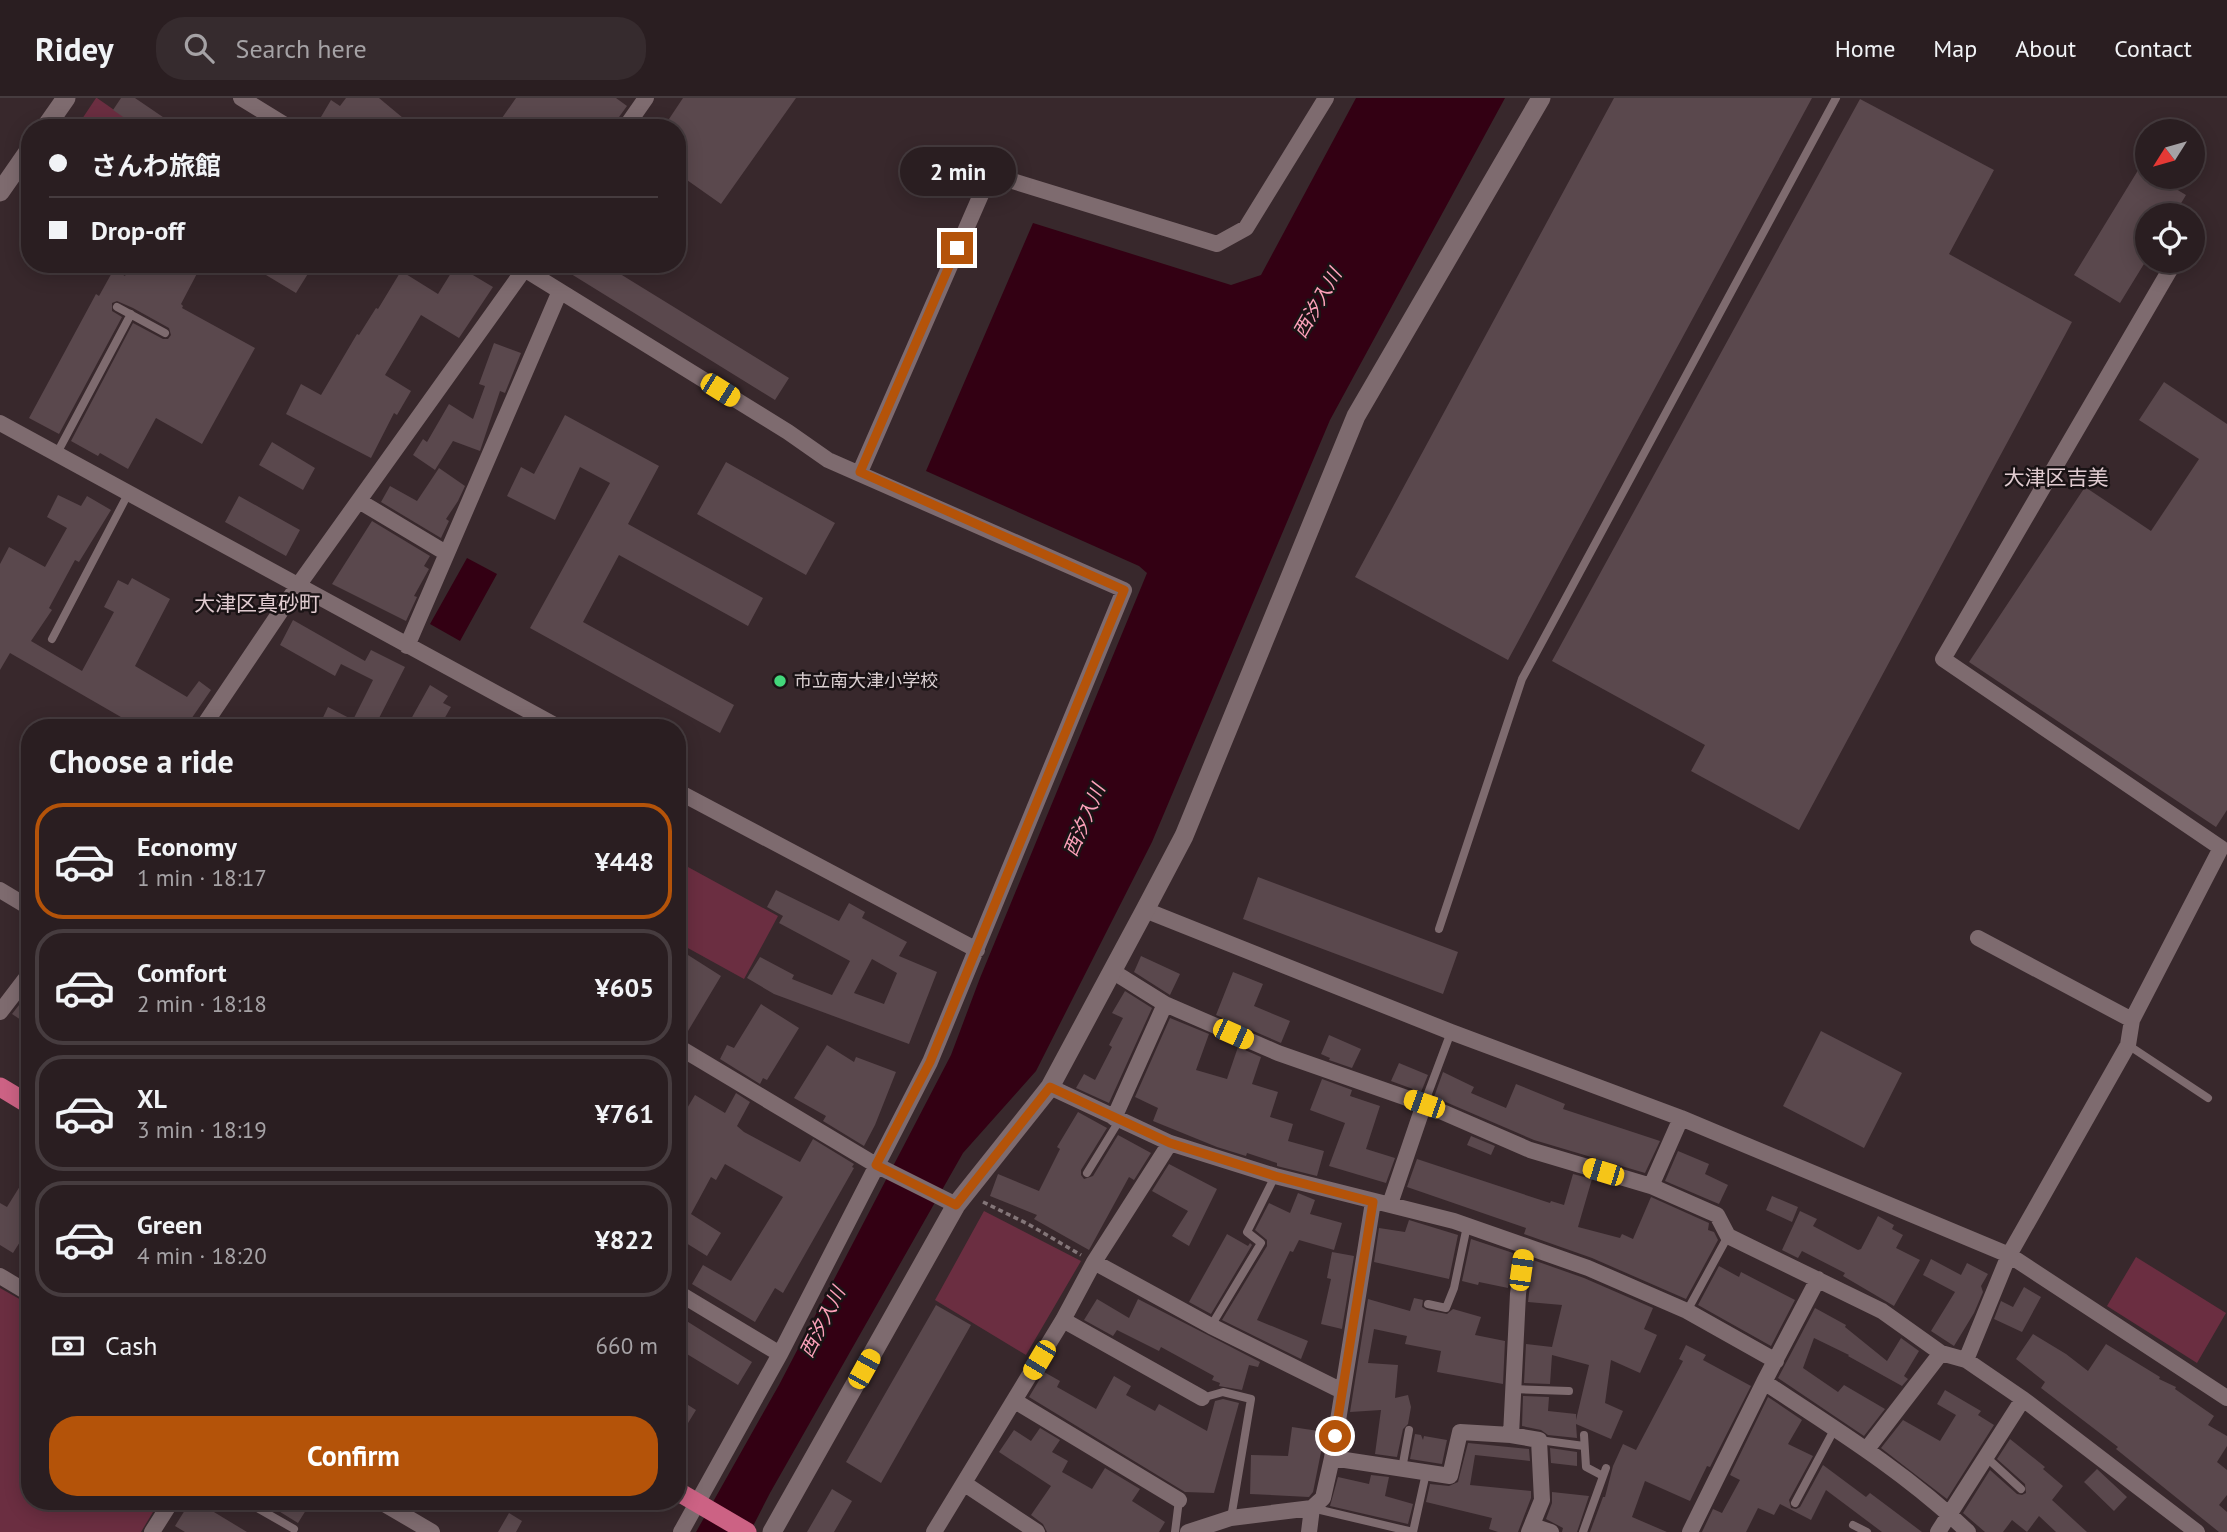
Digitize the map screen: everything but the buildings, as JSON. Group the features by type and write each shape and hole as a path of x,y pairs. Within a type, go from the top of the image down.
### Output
{"highway":[{"path":"0,1087 21,1100"},
{"path":"686,1496 747,1532"}],"street":[{"path":"51,119 66,98"},
{"path":"241,98 275,119"},
{"path":"631,119 646,98"},
{"path":"860,472 990,174 1217,244 1246,228 1326,98"},
{"path":"772,1532 960,1199 1050,1087 1145,910 1184,836 1356,416 1541,98"},
{"path":"0,192 21,162"},
{"path":"208,719 297,587 518,273"},
{"path":"533,273 777,425 828,460 1124,590 930,1062 780,1354 681,1532"},
{"path":"1966,1360 2009,1255 2128,1045 2132,1020 2221,848 1943,659 2168,273"},
{"path":"407,646 560,291"},
{"path":"0,424 543,719"},
{"path":"359,501 446,553"},
{"path":"686,796 977,950"},
{"path":"0,890 21,903"},
{"path":"1145,910 1451,1032 1681,1118 2009,1255 2227,1398"},
{"path":"1978,938 2132,1020"},
{"path":"1112,971 1165,1004 1278,1053 1424,1104 1531,1150 1651,1186 1717,1215 1728,1236 1882,1311 1941,1353 1966,1360 2023,1399 2197,1532"},
{"path":"0,1013 21,985"},
{"path":"1116,1119 1165,1004"},
{"path":"686,1051 876,1165 960,1199"},
{"path":"1050,1087 1170,1143 1275,1176 1467,1226 1588,1268 1687,1311 1776,1360"},
{"path":"1390,1204 1424,1104"},
{"path":"1651,1186 1681,1118"},
{"path":"934,1532 1063,1320 1094,1262 1170,1143"},
{"path":"1188,1532 1231,1518 1312,1508 1323,1499 1373,1202"},
{"path":"1511,1434 1518,1294 1524,1247"},
{"path":"1094,1262 1212,1326 1342,1391"},
{"path":"0,1276 21,1289"},
{"path":"1690,1532 1818,1279"},
{"path":"686,1298 780,1354"},
{"path":"1063,1320 1202,1398"},
{"path":"1867,1449 1941,1353"},
{"path":"1764,1382 1867,1449 1949,1513 1968,1532"},
{"path":"1938,1532 2023,1399"},
{"path":"1015,1401 1179,1500"},
{"path":"1332,1458 1450,1475 1460,1432 1511,1434 1539,1440 1542,1500 1531,1529 1551,1532"},
{"path":"965,1484 1037,1532"},
{"path":"1309,1532 1312,1508"},
{"path":"152,1532 166,1510"},
{"path":"395,1510 432,1532"}],"lane":[{"path":"1439,929 1522,679 1836,98"},
{"path":"117,307 165,333"},
{"path":"56,455 131,314"},
{"path":"52,639 128,494"},
{"path":"1424,1104 1451,1032"},
{"path":"2128,1045 2208,1098"},
{"path":"1087,1173 1116,1119"},
{"path":"1212,1326 1261,1242 1247,1232 1275,1176"},
{"path":"1428,1304 1446,1308 1454,1288 1467,1226"},
{"path":"1687,1311 1728,1236"},
{"path":"1512,1389 1569,1391"},
{"path":"1202,1398 1223,1392 1251,1399 1231,1518"},
{"path":"1795,1503 1835,1428"},
{"path":"1402,1469 1409,1430"},
{"path":"1583,1532 1605,1472 1586,1467 1584,1435"},
{"path":"1539,1440 1584,1446"},
{"path":"1986,1457 2021,1489"},
{"path":"1312,1508 1413,1532 1426,1472"},
{"path":"1175,1532 1179,1500"},
{"path":"261,1510 294,1529"},
{"path":"1853,1525 1867,1532"}],"path":[{"path":"960,1199 1028,1224 1094,1262"}],"shaded area":[{"path":"97,98 127,119 82,119"},
{"path":"686,866 778,916 744,979 686,947"},
{"path":"984,1211 1081,1261 1026,1355 935,1300"},
{"path":"2136,1257 2226,1313 2197,1363 2107,1306"},
{"path":"0,1288 21,1300 21,1510 154,1510 141,1532 0,1532"}],"water":[{"name":"西汐入川","path":"1356,98 1505,98 1330,420 1152,842 1036,1071 963,1153 750,1532 696,1532 779,1385 951,1055 980,978 1147,573 1139,566 926,471 1033,223 1231,285 1261,275"},
{"path":"467,558 497,574 460,641 430,624"}],"place":[{"name":"市立南大津小学校","path":"780,681"}],"district":[{"name":"大津区吉美","path":"2056,478"},
{"name":"大津区真砂町","path":"257,604"}],"route":[{"path":"957,248 860,472 1124,590 930,1062 876,1165 956,1205 1050,1087 1170,1143 1275,1176 1373,1202 1335,1436"}]}
